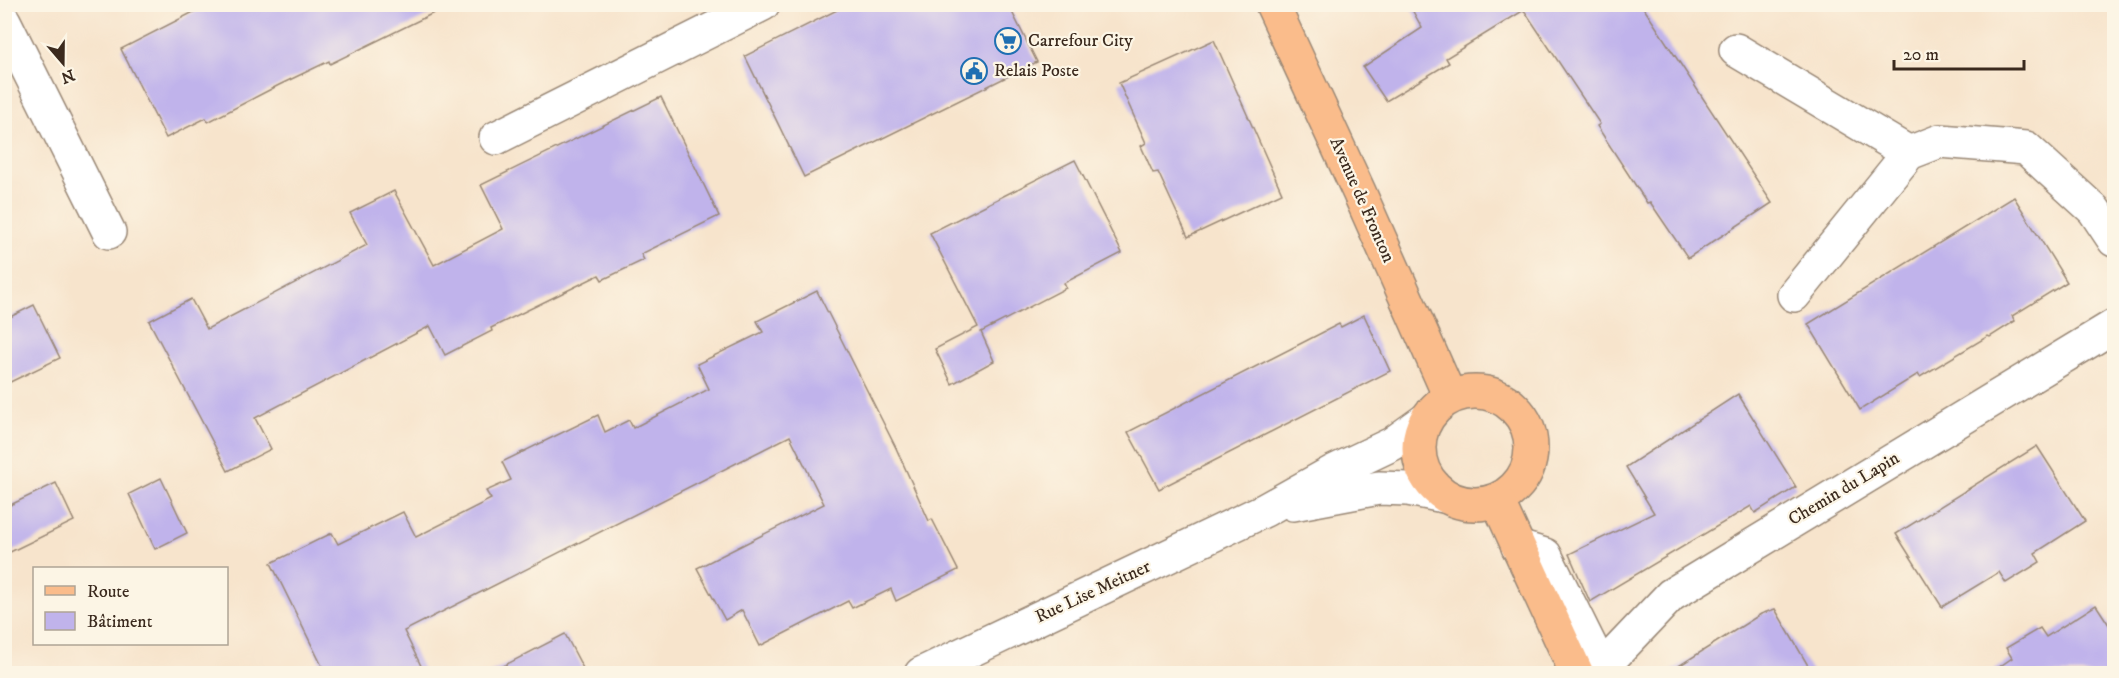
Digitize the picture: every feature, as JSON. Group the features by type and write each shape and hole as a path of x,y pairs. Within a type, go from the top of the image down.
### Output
{"main road":[{"name":"Avenue de Fronton","path":"1272,4 1450,397"},
{"path":"1467,392 1485,393 1502,399 1516,410 1526,425 1531,442 1530,459 1523,477 1512,490 1497,500 1480,505 1463,504 1444,496 1429,479 1420,461 1417,449 1424,421 1435,407 1450,397 1467,392"},
{"path":"1497,500 1518,547 1593,672"}],"street":[{"path":"496,138 763,4"},
{"path":"4,21 109,232"},
{"path":"1736,50 1909,153"},
{"path":"1794,295 1909,153 1940,141 2026,148 2094,210 2115,240"},
{"name":"Chemin du Lapin","path":"1593,672 1671,595 2115,326"},
{"name":"Rue Lise Meitner","path":"921,674 1265,510 1333,472 1392,444 1424,421"},
{"name":"Rue Lise Meitner","path":"1265,510 1379,488 1408,489 1444,496"}],"building":[{"path":"209,4 452,4 330,64 329,61 279,85 208,122 206,118 166,138 121,49"},
{"path":"849,4 1008,4 1037,62 804,177 745,56"},
{"path":"1409,4 1641,4 1772,203 1688,258 1650,202 1647,203 1597,126 1600,124 1524,10 1446,58 1449,63 1386,101 1363,67 1422,28"},
{"path":"1214,40 1282,193 1188,237 1158,172 1153,173 1141,146 1146,143 1119,83"},
{"path":"661,97 719,216 641,254 644,260 602,280 599,275 491,328 492,331 445,355 430,326 255,418 271,449 228,471 149,321 191,299 207,329 367,245 350,213 394,191 434,265 503,229 481,185"},
{"path":"1075,160 1122,253 1064,283 1066,288 981,332 994,361 952,384 935,349 978,327 930,233"},
{"path":"2014,197 2067,282 2012,316 2015,321 1990,337 1988,336 1920,377 1918,374 1860,410 1808,324"},
{"path":"817,291 896,448 929,521 932,519 958,570 896,601 891,589 852,608 848,601 760,646 742,610 725,620 697,568 824,504 790,436 404,631 425,674 326,674 271,563 332,533 338,544 403,512 416,537 491,499 486,491 511,480 502,462 598,415 605,432 629,420 633,428 709,389 697,364 763,332 757,321"},
{"path":"34,305 60,358 4,385 4,320"},
{"path":"1364,315 1390,371 1159,489 1128,432 1339,324 1341,327"},
{"path":"1738,394 1796,487 1755,513 1751,506 1590,602 1569,554 1654,513 1626,467"},
{"path":"2037,446 2085,521 2035,553 2040,562 2006,583 1999,572 1942,607 1896,534"},
{"path":"161,478 187,533 155,549 129,494"},
{"path":"56,483 74,521 4,555 4,508"},
{"path":"2096,605 2115,634 2115,674 1989,674 2012,658 2006,648 2040,628 2046,637"},
{"path":"1775,609 1813,674 1666,674 1761,614"},
{"path":"565,634 586,674 488,674"}],"place":[{"name":"Carrefour City","path":"1008,41"},
{"name":"Relais Poste","path":"974,71"}]}
